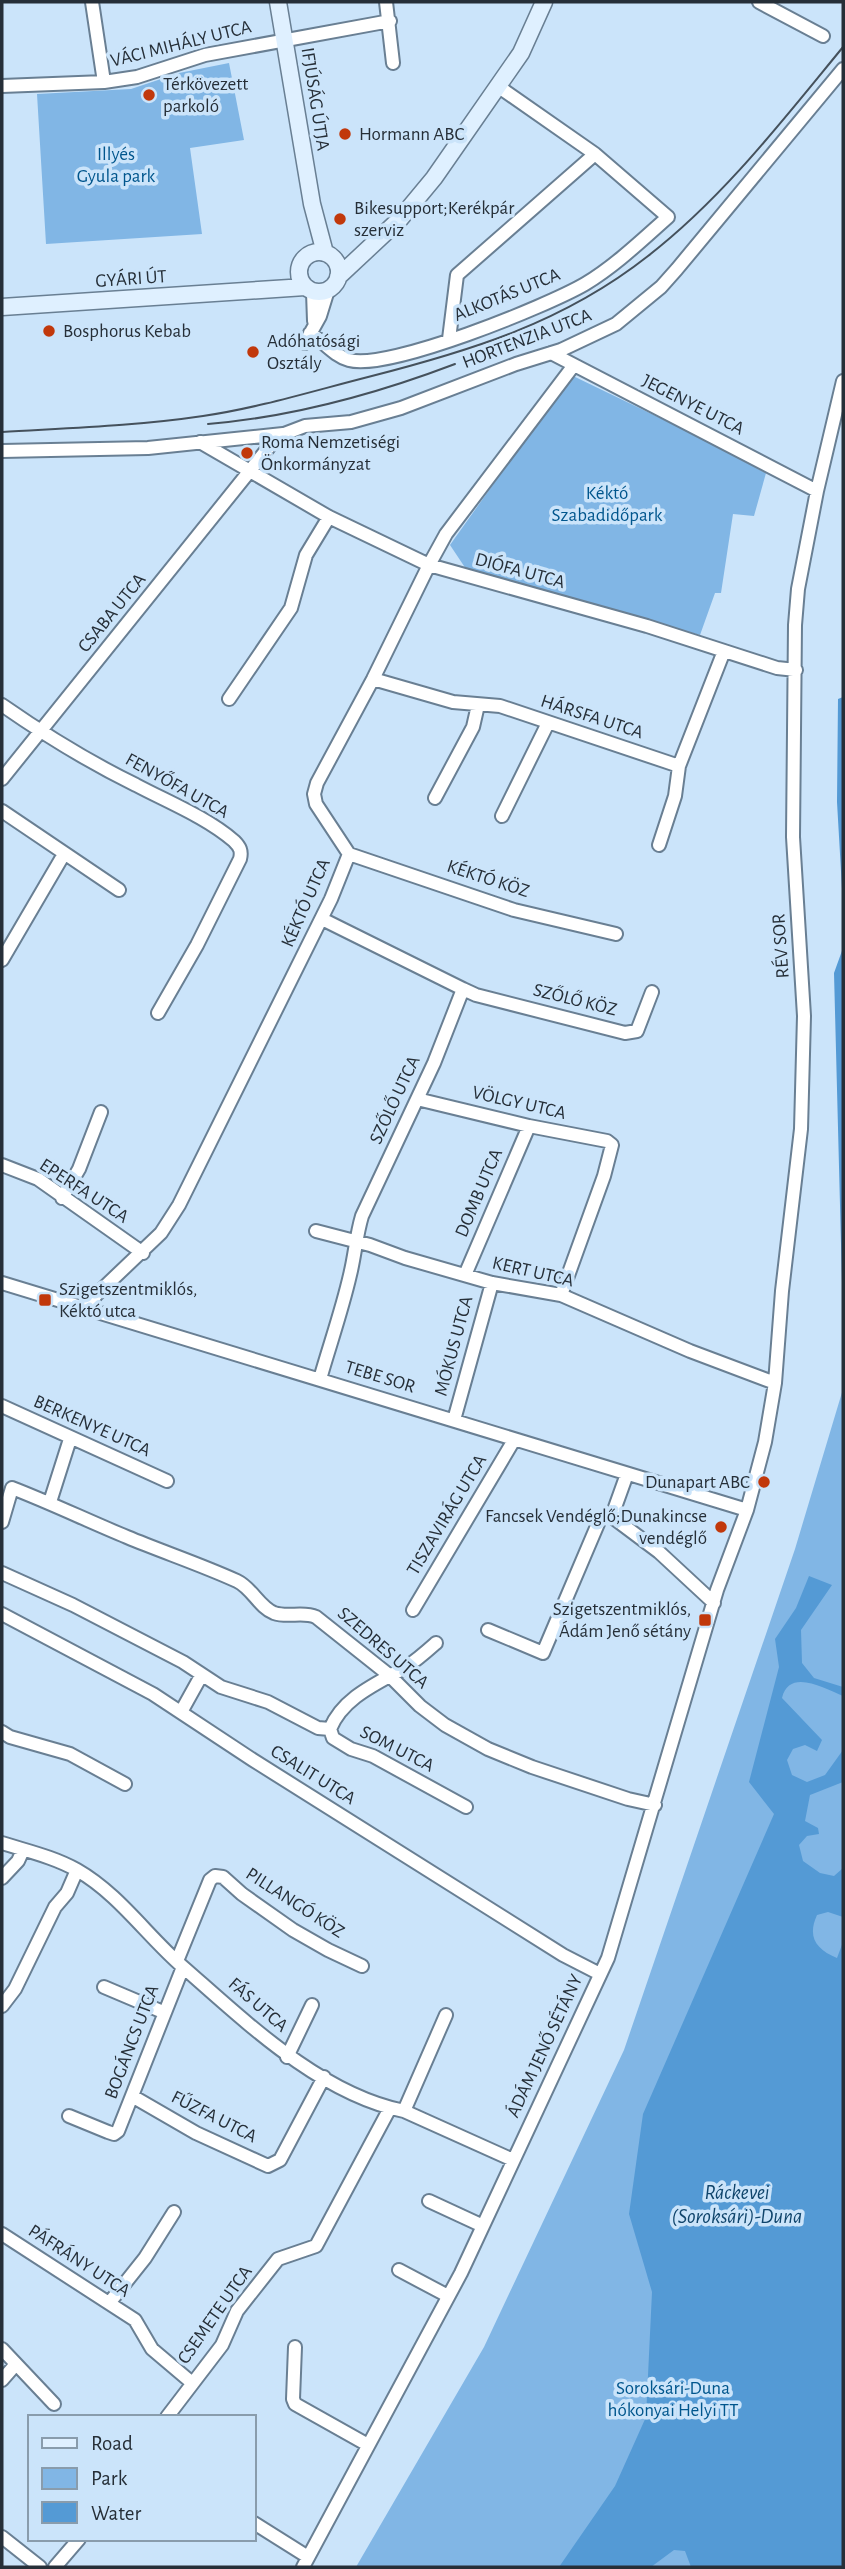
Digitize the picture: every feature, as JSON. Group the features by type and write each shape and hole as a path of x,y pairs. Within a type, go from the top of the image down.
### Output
{"street":[{"path":"92,2 104,82"},
{"name":"IFJÚSÁG ÚTJA","path":"278,2 312,204 330,257"},
{"path":"386,2 393,63"},
{"path":"321,287 400,219 434,178 521,54 544,2"},
{"path":"759,2 822,36"},
{"name":"VÁCI MIHÁLY UTCA","path":"2,86 104,82 152,74 194,58 390,21"},
{"name":"HORTENZIA UTCA","path":"200,442 284,434 305,426 351,422 401,408 551,353 616,324 661,287 843,69"},
{"name":"ALKOTÁS UTCA","path":"321,287 310,333 341,356 358,361 374,360 427,348 538,307 587,283 668,216 595,154 499,87"},
{"name":"ALKOTÁS UTCA","path":"449,339 457,275 595,154"},
{"name":"IFJÚSÁG ÚTJA","path":"303,262 312,204"},
{"path":"330,257 381,235"},
{"path":"319,252 330,257 338,267 321,287 301,282 303,262 319,252"},
{"name":"GYÁRI ÚT","path":"264,290 303,262"},
{"name":"GYÁRI ÚT","path":"2,307 321,287"},
{"name":"JEGENYE UTCA","path":"551,353 817,491"},
{"name":"KÉKTÓ UTCA","path":"86,1308 96,1295 161,1233 192,1182 322,919 349,854 321,813 314,794 317,783 373,679 429,565 446,534 574,365"},
{"name":"RÉV SOR","path":"747,1510 765,1443 775,1383 782,1291 801,1129 804,1016 793,837 795,625 817,491 843,381"},
{"name":"CSABA UTCA","path":"2,779 272,442 284,434"},
{"path":"2,451 118,450 200,442"},
{"name":"DIÓFA UTCA","path":"200,442 329,517 429,565 601,613 777,668 796,670"},
{"path":"229,699 290,608 306,555 329,517"},
{"path":"659,845 675,796 680,766 724,651"},
{"name":"HÁRSFA UTCA","path":"373,679 453,702 500,706 680,766"},
{"path":"2,705 40,732"},
{"path":"435,798 472,727 478,705"},
{"path":"502,816 548,723"},
{"name":"FENYŐFA UTCA","path":"40,732 138,787 164,798 218,830 240,847 240,859 197,945 158,1013"},
{"path":"2,811 119,890"},
{"path":"2,960 64,854"},
{"name":"KÉKTÓ KÖZ","path":"349,854 514,910 616,934"},
{"path":"322,919 463,989"},
{"name":"SZŐLŐ KÖZ","path":"463,989 476,995 625,1033 638,1031 652,992"},
{"name":"SZŐLŐ UTCA","path":"320,1379 351,1271 354,1242 373,1189 434,1063 463,989"},
{"name":"VÖLGY UTCA","path":"417,1099 529,1126 607,1141 612,1145 604,1176 561,1295"},
{"path":"62,1198 79,1169 101,1112"},
{"name":"DOMB UTCA","path":"465,1275 529,1126"},
{"name":"EPERFA UTCA","path":"2,1165 38,1179 143,1253"},
{"name":"KERT UTCA","path":"316,1231 492,1283 561,1295 690,1351 775,1383"},
{"name":"TEBE SOR","path":"2,1283 747,1510"},
{"name":"MÓKUS UTCA","path":"454,1420 492,1283"},
{"name":"BERKENYE UTCA","path":"2,1406 70,1439 167,1480"},
{"path":"50,1503 70,1439"},
{"name":"TISZAVIRÁG UTCA","path":"412,1610 514,1440"},
{"path":"627,1474 613,1513 615,1519 659,1552 676,1571 714,1603"},
{"path":"2,1522 8,1495"},
{"name":"SZEDRES UTCA","path":"8,1495 50,1503 242,1583 266,1609 274,1613 286,1616 309,1614 316,1617 389,1675 420,1706 445,1725 488,1749 532,1767 628,1799 655,1805"},
{"name":"ÁDÁM JENŐ SÉTÁNY","path":"305,2562 449,2296 607,1958 714,1603 747,1510"},
{"path":"488,1630 543,1653 600,1520 613,1513"},
{"name":"SOM UTCA","path":"2,1573 73,1605 183,1662 221,1687 268,1702 318,1728 330,1729 333,1738 351,1749 373,1756 466,1807"},
{"name":"CSALIT UTCA","path":"2,1614 153,1694 563,1955 600,1974"},
{"path":"330,1729 340,1710 389,1675 407,1666 436,1643"},
{"path":"181,1712 201,1676"},
{"path":"2,1732 10,1737 70,1754 125,1784"},
{"name":"FÁS UTCA","path":"2,1843 58,1861 100,1885 180,1964 288,2057 390,2108 404,2111 513,2160"},
{"path":"2,1878 18,1861 23,1850"},
{"path":"2,2006 15,1989 55,1907 67,1893 77,1870"},
{"name":"PILLANGÓ KÖZ","path":"180,1964 210,1880 215,1876 223,1877 242,1895 293,1930 362,1966"},
{"name":"BOGÁNCS UTCA","path":"69,2116 114,2134 118,2131 180,1964"},
{"path":"104,1987 163,2012"},
{"path":"288,2057 312,2005"},
{"path":"404,2111 446,2015"},
{"name":"FŰZFA UTCA","path":"132,2096 196,2133 268,2166 280,2160 324,2077"},
{"name":"CSEMETE UTCA","path":"169,2415 184,2397 191,2382 222,2345 237,2311 278,2259 316,2246 390,2108"},
{"path":"429,2201 483,2226"},
{"path":"110,2302 145,2258 174,2212"},
{"name":"PÁFRÁNY UTCA","path":"2,2234 135,2320 152,2349 191,2382"},
{"path":"399,2270 449,2296"},
{"path":"295,2347 295,2403 368,2445"},
{"path":"2,2349 54,2404"},
{"path":"2,2380 16,2364"},
{"path":"256,2525 305,2562"},
{"path":"2,2537 40,2567"},
{"path":"55,2567 77,2541"}],"green space":[{"name":"Illyés Gyula park","path":"229,63 244,140 190,148 202,234 46,244 37,94 131,89 179,73"},
{"name":"Kéktó Szabadidőpark","path":"571,375 766,473 754,516 733,514 721,593 715,593 700,635 466,569 450,545"},
{"name":"Soroksári-Duna hókonyai Helyi TT","path":"843,1389 843,2567 356,2567 484,2347 624,2050 795,1549"}],"water":[{"path":"843,697 843,906 837,802 838,699"},
{"path":"843,948 843,1321 834,973"},
{"name":"Ráckevei (Soroksári)-Duna","path":"809,1576 832,1585 801,1630 802,1663 814,1678 843,1687 843,1696 817,1685 799,1682 786,1689 782,1698 822,1740 817,1751 805,1745 793,1749 787,1760 792,1775 807,1782 825,1775 843,1750 843,1782 810,1795 805,1821 818,1828 819,1834 807,1836 799,1845 803,1861 820,1873 834,1876 843,1868 843,1917 828,1912 817,1915 813,1936 824,1951 837,1958 843,1942 843,2563 841,2567 691,2567 685,2551 674,2550 651,2567 559,2567 615,2486 646,2417 652,2292 629,2214 643,2114 774,1814 749,1782 779,1667 775,1639 796,1608"}],"tram line":[{"path":"2,432 153,422 244,408 443,357 549,317 616,279 648,256 702,209 751,157 843,47"},
{"path":"208,424 271,416 333,403 455,364"}],"place":[{"name":"Térkövezett parkoló","path":"149,95"},
{"name":"Hormann ABC","path":"345,134"},
{"name":"Bikesupport;Kerékpár szerviz","path":"340,219"},
{"name":"Bosphorus Kebab","path":"49,331"},
{"name":"Adóhatósági Osztály","path":"253,352"},
{"name":"Roma Nemzetiségi Önkormányzat","path":"247,453"},
{"name":"Szigetszentmiklós, Kéktó utca","path":"45,1300"},
{"name":"Dunapart ABC","path":"764,1482"},
{"name":"Fancsek Vendéglő;Dunakincse vendéglő","path":"721,1527"},
{"name":"Szigetszentmiklós, Ádám Jenő sétány","path":"705,1620"}]}
